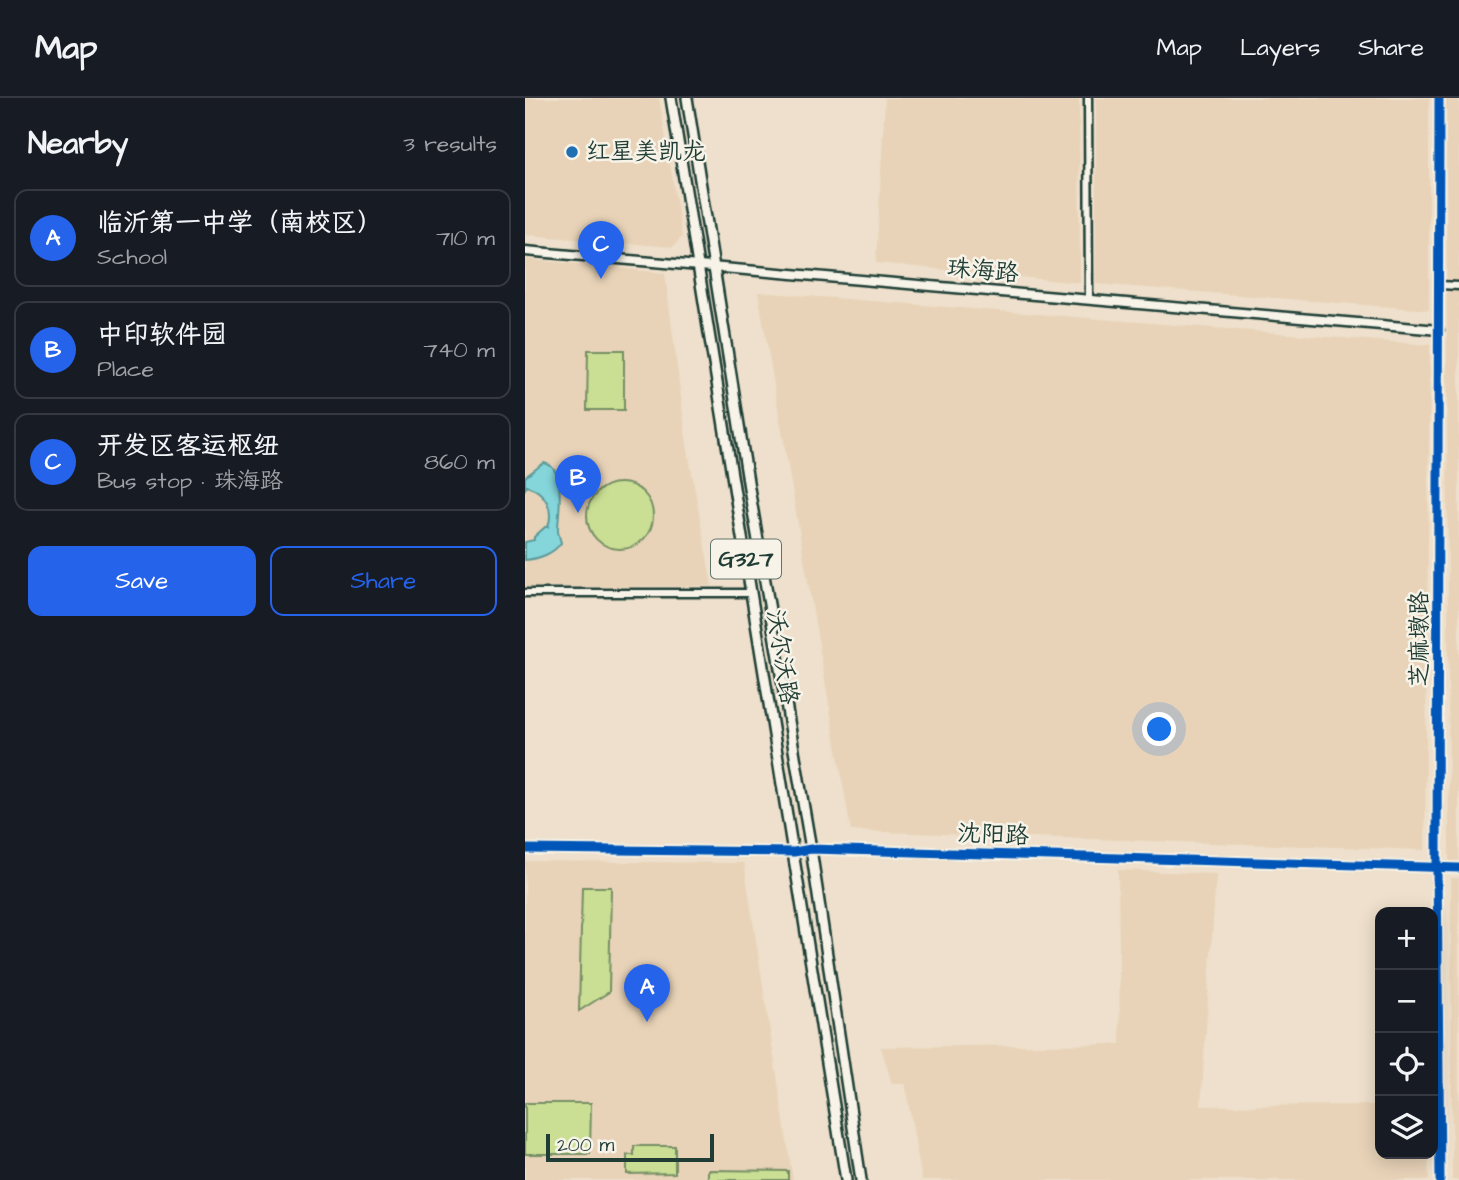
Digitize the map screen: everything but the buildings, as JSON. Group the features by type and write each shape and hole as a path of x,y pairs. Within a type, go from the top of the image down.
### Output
{"highway":[{"name":"沃尔沃路","path":"671,98 846,1180"},
{"name":"沃尔沃路","path":"687,98 811,849 860,1180"}],"main road":[{"name":"珠海路","path":"525,251 1439,330"}],"street":[{"path":"1089,98 1089,300"},
{"name":"芝麻墩路","path":"1439,98 1437,868 1440,1180"},
{"path":"1440,285 1459,286"},
{"path":"525,593 752,593"},
{"name":"沈阳路","path":"525,849 794,852 811,849 1459,868"}],"shaded area":[{"path":"525,98 659,98 682,237 673,247 525,235"},
{"path":"885,98 1079,98 1080,283 876,263"},
{"path":"1096,98 1429,98 1429,310 1096,284"},
{"path":"1446,98 1459,98 1459,861 1449,861"},
{"path":"525,259 665,273 687,445 712,586 525,587"},
{"path":"758,292 1430,345 1425,850 851,831"},
{"path":"525,861 744,863 793,1180 525,1180"},
{"path":"1118,870 1216,874 1201,1106 1375,1105 1375,1159 1428,1159 1429,1180 922,1180 905,1084 892,1084 881,1047 1120,1044"},
{"path":"1451,878 1459,878 1459,1180 1452,1180"}],"green space":[{"path":"588,350 624,350 624,410 587,410"},
{"path":"620,483 633,485 648,498 653,516 651,529 638,544 620,549 607,547 592,534 587,516 589,503 602,488"},
{"path":"582,887 611,887 609,992 579,1011"},
{"path":"525,1103 591,1103 590,1154 525,1154"},
{"path":"634,1146 675,1146 675,1173 627,1174 627,1155 634,1155"},
{"path":"708,1170 788,1171 788,1180 708,1180"}],"water":[{"path":"544,463 556,472 560,490 558,529 561,543 545,555 525,560 525,542 534,540 534,537 548,527 550,520 544,497 527,486 525,489 525,477"}],"cycle path":[{"path":"1439,98 1437,868 1440,1180"},
{"path":"525,849 794,852 811,849 1459,868"}],"place":[{"name":"红星美凯龙","path":"572,152"},
{"name":"开发区客运枢纽","path":"601,279"},
{"name":"中印软件园","path":"578,513"},
{"name":"临沂第一中学（南校区）","path":"647,1022"}]}
